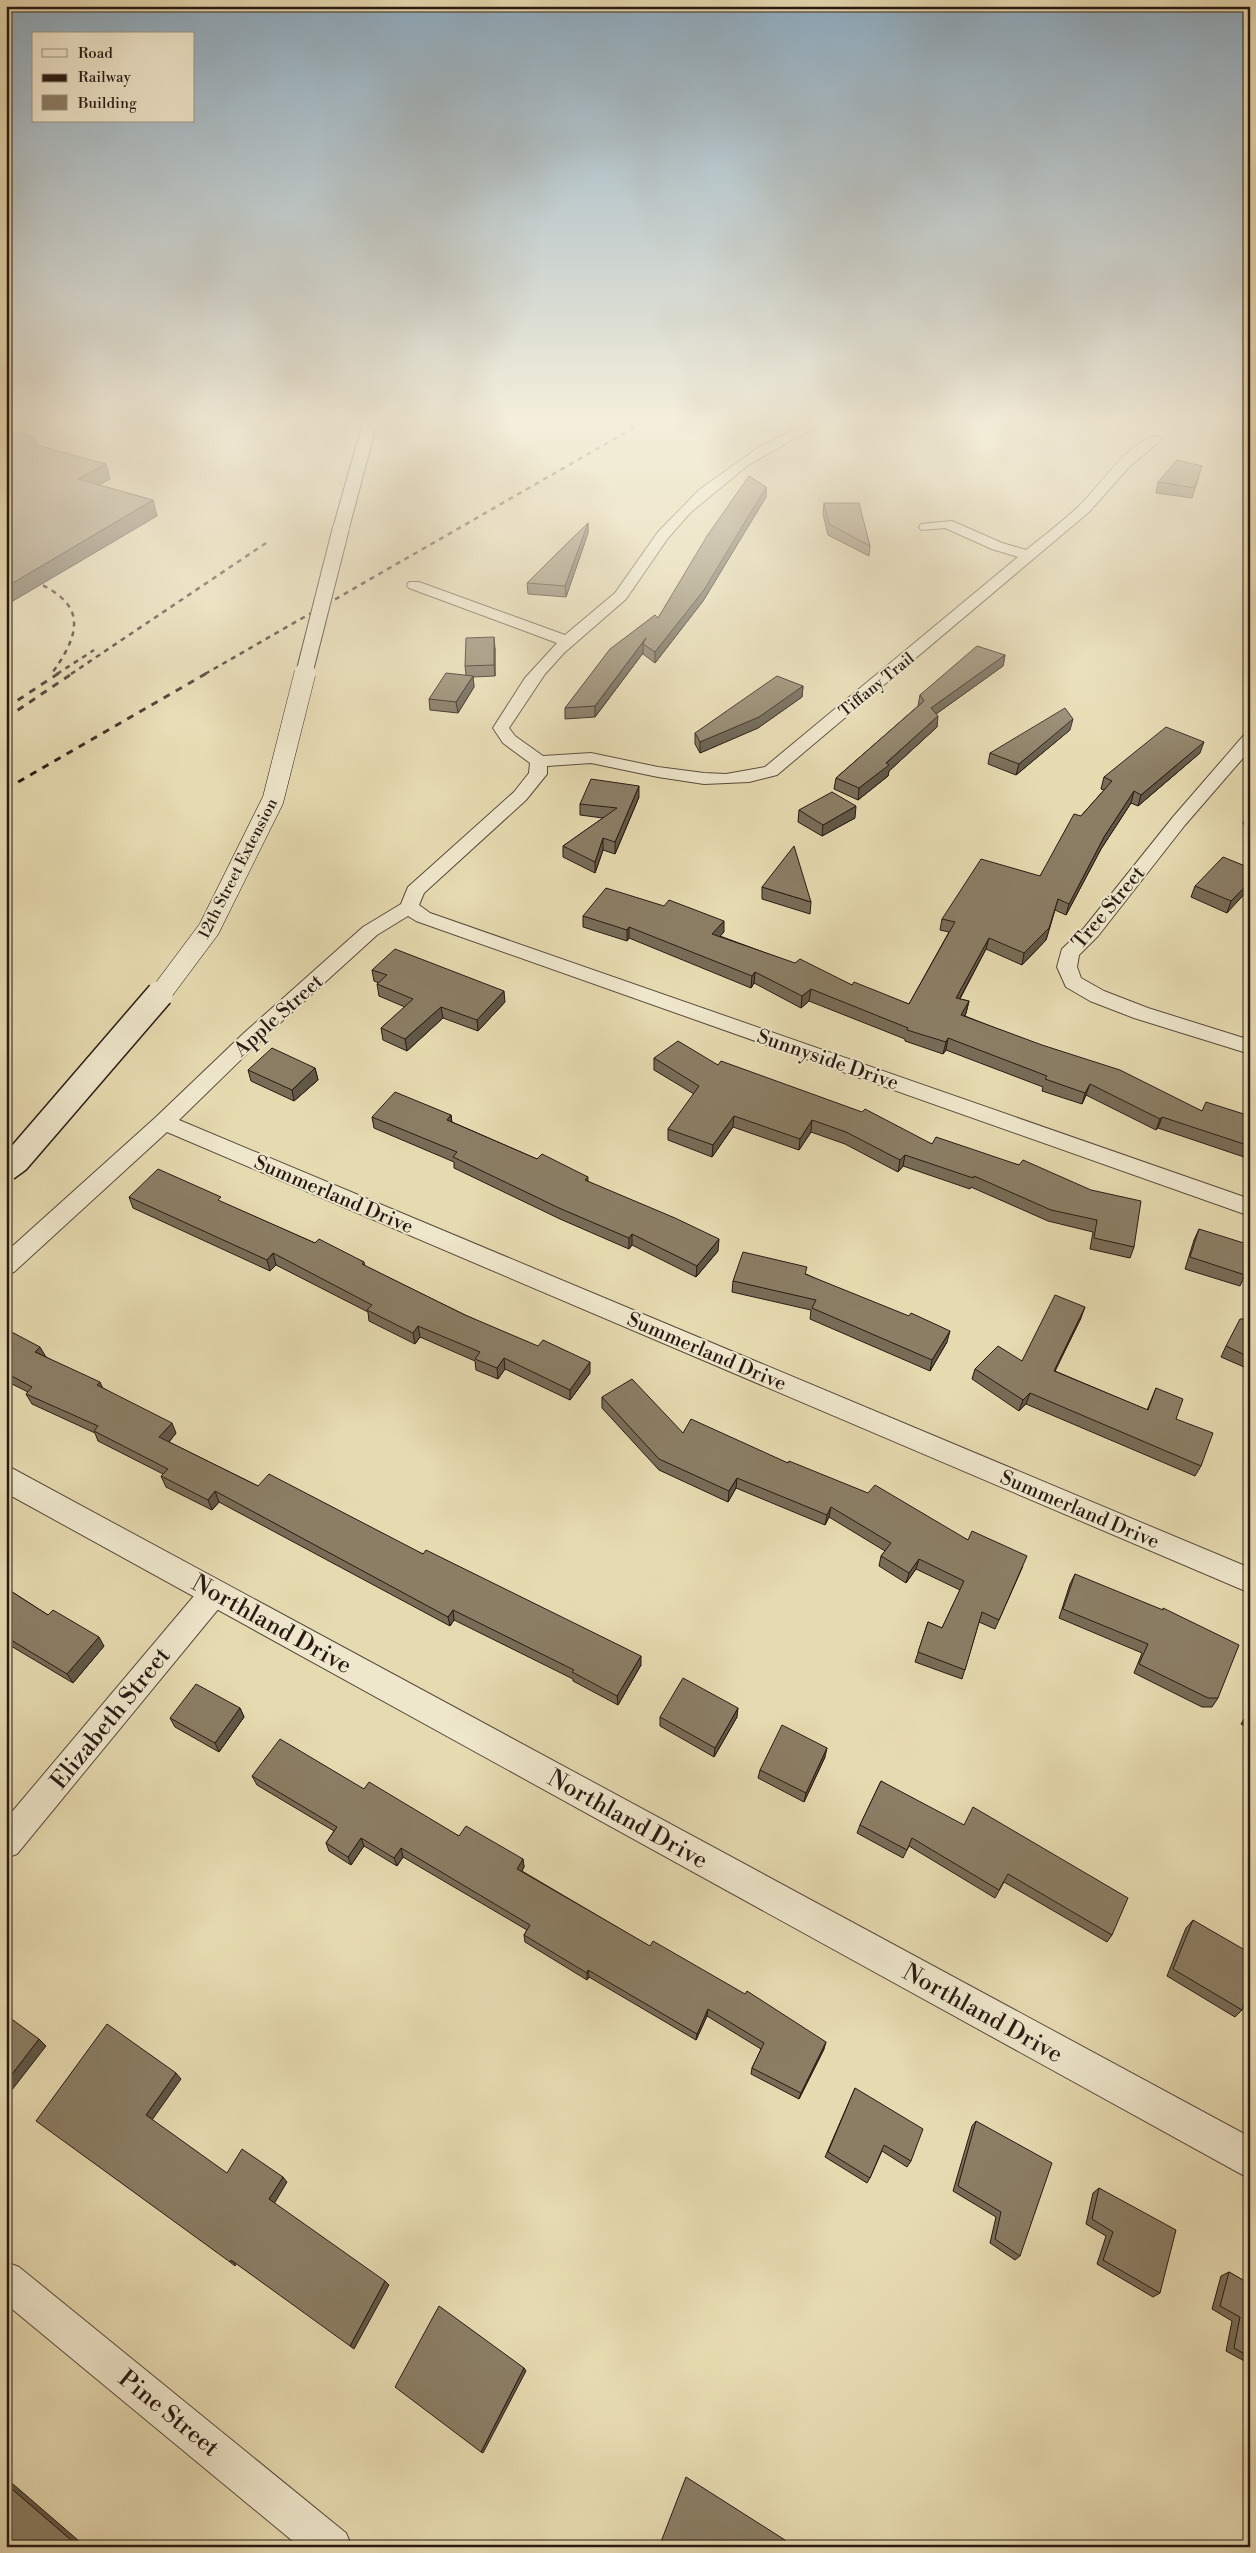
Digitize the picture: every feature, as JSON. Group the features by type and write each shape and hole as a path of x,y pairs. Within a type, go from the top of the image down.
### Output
{"main road":[{"name":"12th Street Extension","path":"6,1168 17,1160 166,988 209,928 273,800 338,538"},
{"name":"Northland Drive","path":"6,1478 1250,2159"}],"street":[{"path":"409,907 414,891 520,796 538,774 540,762 532,752 506,738 501,728 517,699 567,641 613,604 661,538"},
{"path":"979,538 1026,555"},
{"name":"Tiffany Trail","path":"540,762 591,758 711,780 736,780 771,771 962,613 1046,538"},
{"path":"414,585 567,641"},
{"name":"Tree Street","path":"1250,739 1179,821 1091,932 1069,954 1067,967 1073,982 1097,996 1141,1013 1250,1047"},
{"name":"Apple Street","path":"6,1266 164,1122 251,1038 370,931 409,907"},
{"name":"Sunnyside Drive","path":"409,907 423,917 1250,1208"},
{"name":"Summerland Drive","path":"164,1122 1250,1581"},
{"name":"Elizabeth Street","path":"6,1843 214,1593"},
{"name":"Pine Street","path":"6,2280 332,2547"}],"building":[{"path":"6,538 89,538 6,587"},
{"path":"573,538 582,538 565,586 527,583"},
{"path":"706,538 735,538 704,590 655,652 643,644 646,638 595,706 565,708 610,649 655,615 658,618"},
{"path":"855,538 868,538 870,546"},
{"path":"494,637 494,665 465,666 466,638"},
{"path":"977,646 1005,655 931,708 938,716 886,763 889,765 859,788 836,778 924,701 920,695"},
{"path":"446,673 473,676 456,702 429,699"},
{"path":"777,676 803,686 759,717 700,742 695,733"},
{"path":"1065,708 1073,719 1019,764 990,753"},
{"path":"1166,727 1204,742 1141,795 1134,791 1104,837 1069,904 1058,899 1049,928 1024,953 989,938 956,998 969,1001 961,1015 1042,1045 1120,1070 1202,1111 1206,1102 1250,1116 1250,1146 1162,1117 1160,1119 1090,1084 1085,1093 1045,1079 1047,1076 948,1038 946,1042 907,1030 908,1028 811,989 802,996 755,972 752,976 629,927 627,930 583,916 606,888 664,906 669,900 724,921 712,934 795,963 800,959 852,985 854,982 909,1004 955,922 942,919 981,859 1040,876 1074,814 1081,816 1112,781 1104,777"},
{"path":"591,779 639,786 615,842 603,838 595,862 563,846 617,808 580,804"},
{"path":"832,792 856,806 823,825 799,810"},
{"path":"794,846 811,902 762,887"},
{"path":"1223,857 1250,868 1250,882 1231,901 1195,886"},
{"path":"395,949 504,991 477,1020 441,1007 405,1039 381,1028 413,999 377,984 387,975 372,970"},
{"path":"678,1041 718,1065 721,1061 862,1112 865,1109 932,1144 936,1137 1019,1165 1023,1160 1091,1190 1141,1201 1134,1247 1094,1238 1097,1220 1051,1210 974,1176 973,1178 905,1155 900,1160 846,1132 812,1120 800,1139 734,1116 713,1145 668,1129 699,1086 654,1058"},
{"path":"272,1048 315,1068 292,1090 248,1070"},
{"path":"395,1092 451,1115 447,1120 537,1159 542,1154 588,1177 585,1180 719,1239 697,1266 632,1234 629,1238 559,1208 453,1157 457,1152 372,1117"},
{"path":"158,1169 221,1197 218,1200 315,1243 319,1239 364,1262 362,1264 465,1315 538,1346 543,1340 590,1362 570,1390 504,1358 497,1368 475,1359 480,1352 418,1326 413,1333 367,1310 372,1305 273,1253 267,1260 129,1197"},
{"path":"1199,1229 1250,1245 1250,1259 1245,1275 1190,1257"},
{"path":"743,1252 807,1267 805,1274 909,1316 911,1313 950,1331 932,1360 812,1308 816,1300 733,1281"},
{"path":"1055,1295 1085,1307 1054,1371 1148,1410 1156,1388 1183,1399 1176,1419 1213,1433 1201,1466 1030,1393 1023,1400 975,1369 998,1346 1022,1361"},
{"path":"1240,1319 1250,1319 1249,1357 1226,1346"},
{"path":"6,1329 40,1347 35,1352 100,1382 97,1385 172,1423 159,1437 258,1486 269,1474 423,1554 426,1550 641,1656 617,1696 572,1672 574,1670 453,1610 448,1617 215,1491 208,1500 161,1476 168,1469 94,1431 98,1426 26,1394 32,1387 6,1373"},
{"path":"632,1379 683,1433 691,1419 788,1463 789,1461 868,1493 875,1485 968,1540 972,1531 1027,1556 999,1620 982,1612 965,1670 918,1652 928,1622 942,1628 964,1581 919,1559 909,1573 881,1556 891,1543 831,1507 827,1515 737,1478 729,1491 659,1459 602,1397"},
{"path":"1075,1574 1163,1610 1163,1608 1239,1645 1218,1698 1208,1698 1139,1664 1148,1644 1063,1609"},
{"path":"6,1588 48,1615 53,1610 99,1637 67,1674 6,1637"},
{"path":"683,1678 738,1708 715,1748 660,1717"},
{"path":"196,1684 240,1708 215,1743 170,1718"},
{"path":"782,1725 827,1748 806,1793 760,1770"},
{"path":"280,1739 364,1789 369,1782 459,1836 466,1826 523,1859 517,1869 650,1946 653,1941 745,1994 747,1991 826,2042 801,2093 752,2068 764,2043 708,2009 697,2034 588,1970 587,1973 524,1935 530,1925 401,1848 394,1858 361,1838 348,1857 326,1843 337,1827 252,1776"},
{"path":"881,1781 964,1825 973,1807 1128,1898 1112,1935 1008,1874 999,1890 912,1838 907,1850 860,1825"},
{"path":"1193,1920 1250,1953 1250,1990 1242,2010 1173,1969"},
{"path":"6,2015 39,2039 6,2082"},
{"path":"107,2024 176,2073 146,2115 227,2173 242,2149 283,2177 269,2199 385,2281 350,2346 231,2260 230,2262 36,2121"},
{"path":"855,2088 923,2129 911,2161 884,2145 870,2178 828,2152"},
{"path":"976,2121 1052,2163 1020,2256 995,2239 1001,2212 958,2186"},
{"path":"1099,2188 1176,2230 1160,2293 1103,2260 1113,2232 1092,2219"},
{"path":"1229,2272 1250,2284 1250,2357 1234,2348 1240,2317 1220,2306"},
{"path":"439,2306 524,2368 481,2452 395,2387"},
{"path":"686,2477 785,2540 783,2547 659,2547"},
{"path":"6,2484 79,2547 6,2547"}],"railway":[{"path":"205,674 442,538"},
{"path":"71,674 269,541"},
{"path":"6,570 45,587 59,596 69,606 74,619 73,634 66,652 52,673"},
{"path":"57,674 94,650"},
{"path":"6,708 59,673"},
{"path":"6,718 73,673"},
{"path":"6,789 207,673"}]}
